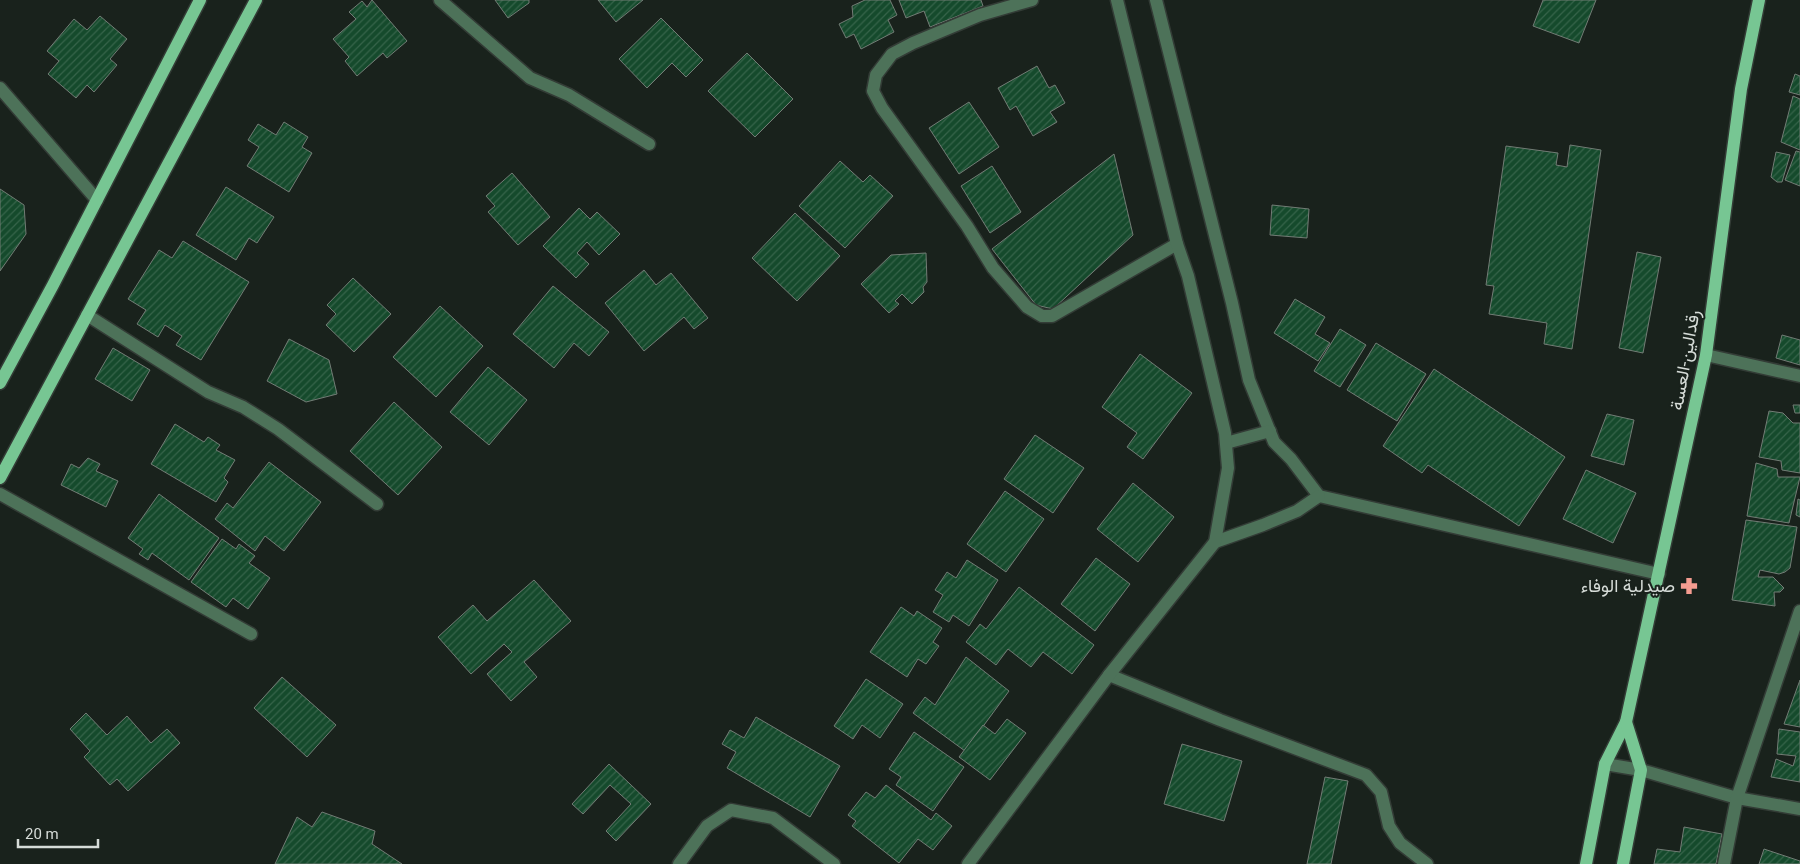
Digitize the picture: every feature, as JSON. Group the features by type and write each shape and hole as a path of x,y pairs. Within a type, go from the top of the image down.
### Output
{"main road":[{"path":"0,383 53,285 200,0"},
{"path":"0,478 256,0"},
{"name":"رقدالين-العسة","path":"1586,864 1605,764 1626,722 1706,354 1742,89 1759,0"},
{"name":"رقدالين-العسة","path":"1623,864 1641,770 1626,722"}],"street":[{"path":"440,0 530,78 569,95 650,144"},
{"path":"1032,0 980,15 913,43 892,54 876,75 873,91 882,108 967,226 993,268 1027,308 1042,316 1052,316 1177,244"},
{"path":"968,864 1109,674 1215,542 1228,468 1226,443 1217,394 1188,276 1177,244 1117,0"},
{"path":"1156,0 1232,303 1249,380 1274,442 1291,459 1319,496 1659,574"},
{"path":"0,88 97,200"},
{"path":"87,315 208,392 243,407 278,428 377,504"},
{"path":"1706,354 1800,376"},
{"path":"1226,443 1270,432"},
{"path":"0,494 250,634"},
{"path":"1215,542 1297,511 1319,496"},
{"path":"1724,864 1737,798 1800,611"},
{"path":"1109,674 1220,720 1366,775 1381,792 1389,826 1400,844 1427,864"},
{"path":"1605,764 1641,770 1737,798 1800,809"},
{"path":"679,864 707,826 731,810 772,818 834,864"}],"building":[{"path":"372,0 407,41 387,58 383,53 357,76 345,61 349,57 333,39 356,19 349,12 362,1 367,7"},
{"path":"495,0 529,0 529,3 508,18"},
{"path":"598,0 643,0 616,22"},
{"path":"865,0 890,0 897,15 888,20 894,32 861,49 854,34 846,38 839,24 853,17 852,6"},
{"path":"899,0 981,0 983,6 930,27 924,11 906,18"},
{"path":"1543,0 1596,0 1579,43 1533,26"},
{"path":"100,16 127,39 110,59 117,65 94,92 87,85 76,98 48,74 59,61 47,51 74,19 87,30"},
{"path":"661,18 703,60 686,77 672,63 647,88 619,59"},
{"path":"747,53 793,99 755,137 708,91"},
{"path":"1037,66 1049,88 1055,85 1065,103 1050,112 1057,122 1033,136 1016,106 1010,110 998,88"},
{"path":"1795,74 1800,76 1800,95 1789,92"},
{"path":"1793,96 1800,99 1800,150 1781,142"},
{"path":"969,102 999,147 959,174 929,128"},
{"path":"284,122 308,137 302,147 312,153 289,192 247,166 259,147 248,140 258,124 276,135"},
{"path":"1570,145 1601,150 1572,349 1544,344 1547,323 1489,314 1494,286 1486,285 1506,146 1558,153 1556,165 1567,167"},
{"path":"1796,151 1800,152 1800,186 1785,180"},
{"path":"1776,152 1790,155 1782,182 1777,182 1771,177"},
{"path":"1114,154 1133,235 1053,309 1036,305 992,249"},
{"path":"840,161 863,182 870,175 893,196 845,248 799,206"},
{"path":"992,166 1021,212 990,233 961,186"},
{"path":"512,173 550,217 518,245 488,212 495,206 486,196"},
{"path":"226,187 274,217 257,243 249,238 236,260 196,235"},
{"path":"0,189 24,205 26,234 0,271"},
{"path":"1272,205 1309,209 1307,238 1270,235"},
{"path":"579,208 590,219 597,212 620,234 599,255 587,242 577,253 589,264 576,278 543,246"},
{"path":"795,213 840,256 797,301 752,258"},
{"path":"183,241 249,282 201,360 176,345 182,336 165,325 158,337 137,324 146,310 128,299 159,250 172,258"},
{"path":"1637,252 1661,257 1643,353 1619,348"},
{"path":"926,253 927,282 923,287 924,292 912,304 902,294 895,301 899,304 889,313 861,284 891,255"},
{"path":"644,270 656,285 671,273 708,318 694,329 684,317 644,351 605,303"},
{"path":"353,278 391,314 354,352 326,325 336,314 327,305"},
{"path":"553,286 609,332 589,356 574,343 554,368 513,334"},
{"path":"1295,299 1325,317 1315,334 1330,343 1318,361 1274,333"},
{"path":"440,306 483,346 436,397 393,357"},
{"path":"1340,329 1366,345 1340,387 1314,371"},
{"path":"1782,335 1800,340 1800,365 1776,358"},
{"path":"289,339 329,360 337,394 306,402 267,381"},
{"path":"1376,343 1426,374 1397,421 1347,390"},
{"path":"113,348 150,370 132,401 95,379"},
{"path":"1140,354 1192,393 1143,459 1127,447 1137,433 1102,407"},
{"path":"488,367 527,400 489,445 450,412"},
{"path":"1434,369 1565,457 1519,526 1428,465 1422,473 1383,446"},
{"path":"394,402 442,447 398,495 350,451"},
{"path":"1793,405 1800,405 1800,413 1795,413"},
{"path":"1769,411 1783,413 1793,423 1800,423 1800,473 1782,470 1781,461 1759,457"},
{"path":"1607,414 1634,420 1624,465 1591,456"},
{"path":"175,424 204,442 208,437 220,445 216,450 235,460 224,478 228,482 216,502 151,464"},
{"path":"1035,435 1084,468 1053,513 1004,479"},
{"path":"88,458 100,464 96,471 118,481 106,507 61,485 71,464 79,468"},
{"path":"269,462 321,502 284,551 265,536 255,551 215,519 227,503 233,508"},
{"path":"1756,463 1777,469 1778,477 1800,477 1789,523 1747,516"},
{"path":"1586,470 1636,493 1613,543 1563,519"},
{"path":"1133,483 1174,517 1138,562 1097,529"},
{"path":"1005,491 1044,519 1006,572 967,544"},
{"path":"159,494 219,538 189,580 152,553 148,560 139,554 143,549 128,538"},
{"path":"1798,499 1800,500 1800,517 1796,515"},
{"path":"1746,520 1797,527 1790,568 1779,574 1760,570 1758,577 1773,577 1784,588 1780,592 1774,592 1775,606 1732,600"},
{"path":"222,539 236,549 239,544 255,556 249,563 270,578 248,609 233,598 226,607 191,582"},
{"path":"1096,558 1130,584 1095,631 1061,604"},
{"path":"967,560 998,580 969,626 953,615 949,622 933,612 943,595 935,590 947,572 956,578"},
{"path":"534,580 571,621 524,662 537,677 511,701 487,674 512,652 504,644 471,674 438,637 473,605 487,621"},
{"path":"1019,587 1094,645 1072,674 1043,652 1031,667 1008,649 996,665 966,642 980,624 986,629"},
{"path":"901,607 914,616 917,611 942,628 933,642 939,646 926,664 918,659 907,677 870,652"},
{"path":"966,657 1009,691 965,751 913,713 925,697 935,705"},
{"path":"282,677 336,725 307,757 254,708"},
{"path":"866,679 903,704 880,738 862,725 853,739 834,726"},
{"path":"1800,680 1800,727 1784,724"},
{"path":"86,713 107,735 127,716 151,743 167,729 180,743 128,791 117,779 110,785 84,757 90,751 70,729"},
{"path":"756,717 840,766 810,817 727,768 736,752 722,744 730,730 744,738"},
{"path":"1007,719 1026,733 990,780 959,757 983,725 995,734"},
{"path":"1779,729 1800,732 1800,782 1771,777 1776,759 1793,766 1796,756 1777,754"},
{"path":"914,732 964,767 933,811 896,785 901,777 889,769"},
{"path":"1182,744 1242,761 1224,821 1164,804"},
{"path":"609,764 651,804 616,841 606,831 631,804 610,785 583,814 572,804"},
{"path":"1325,777 1348,781 1331,864 1307,864"},
{"path":"886,785 931,820 936,813 952,826 933,850 918,839 899,863 852,826 856,821 848,815 866,792 875,798"},
{"path":"322,812 375,831 372,844 402,864 275,864 297,817 312,827"},
{"path":"1684,827 1722,834 1716,864 1654,864 1657,849 1680,852"},
{"path":"1764,849 1800,861 1800,864 1759,864"}],"place":[{"name":"صيدلية الوفاء","path":"1689,586"}]}
